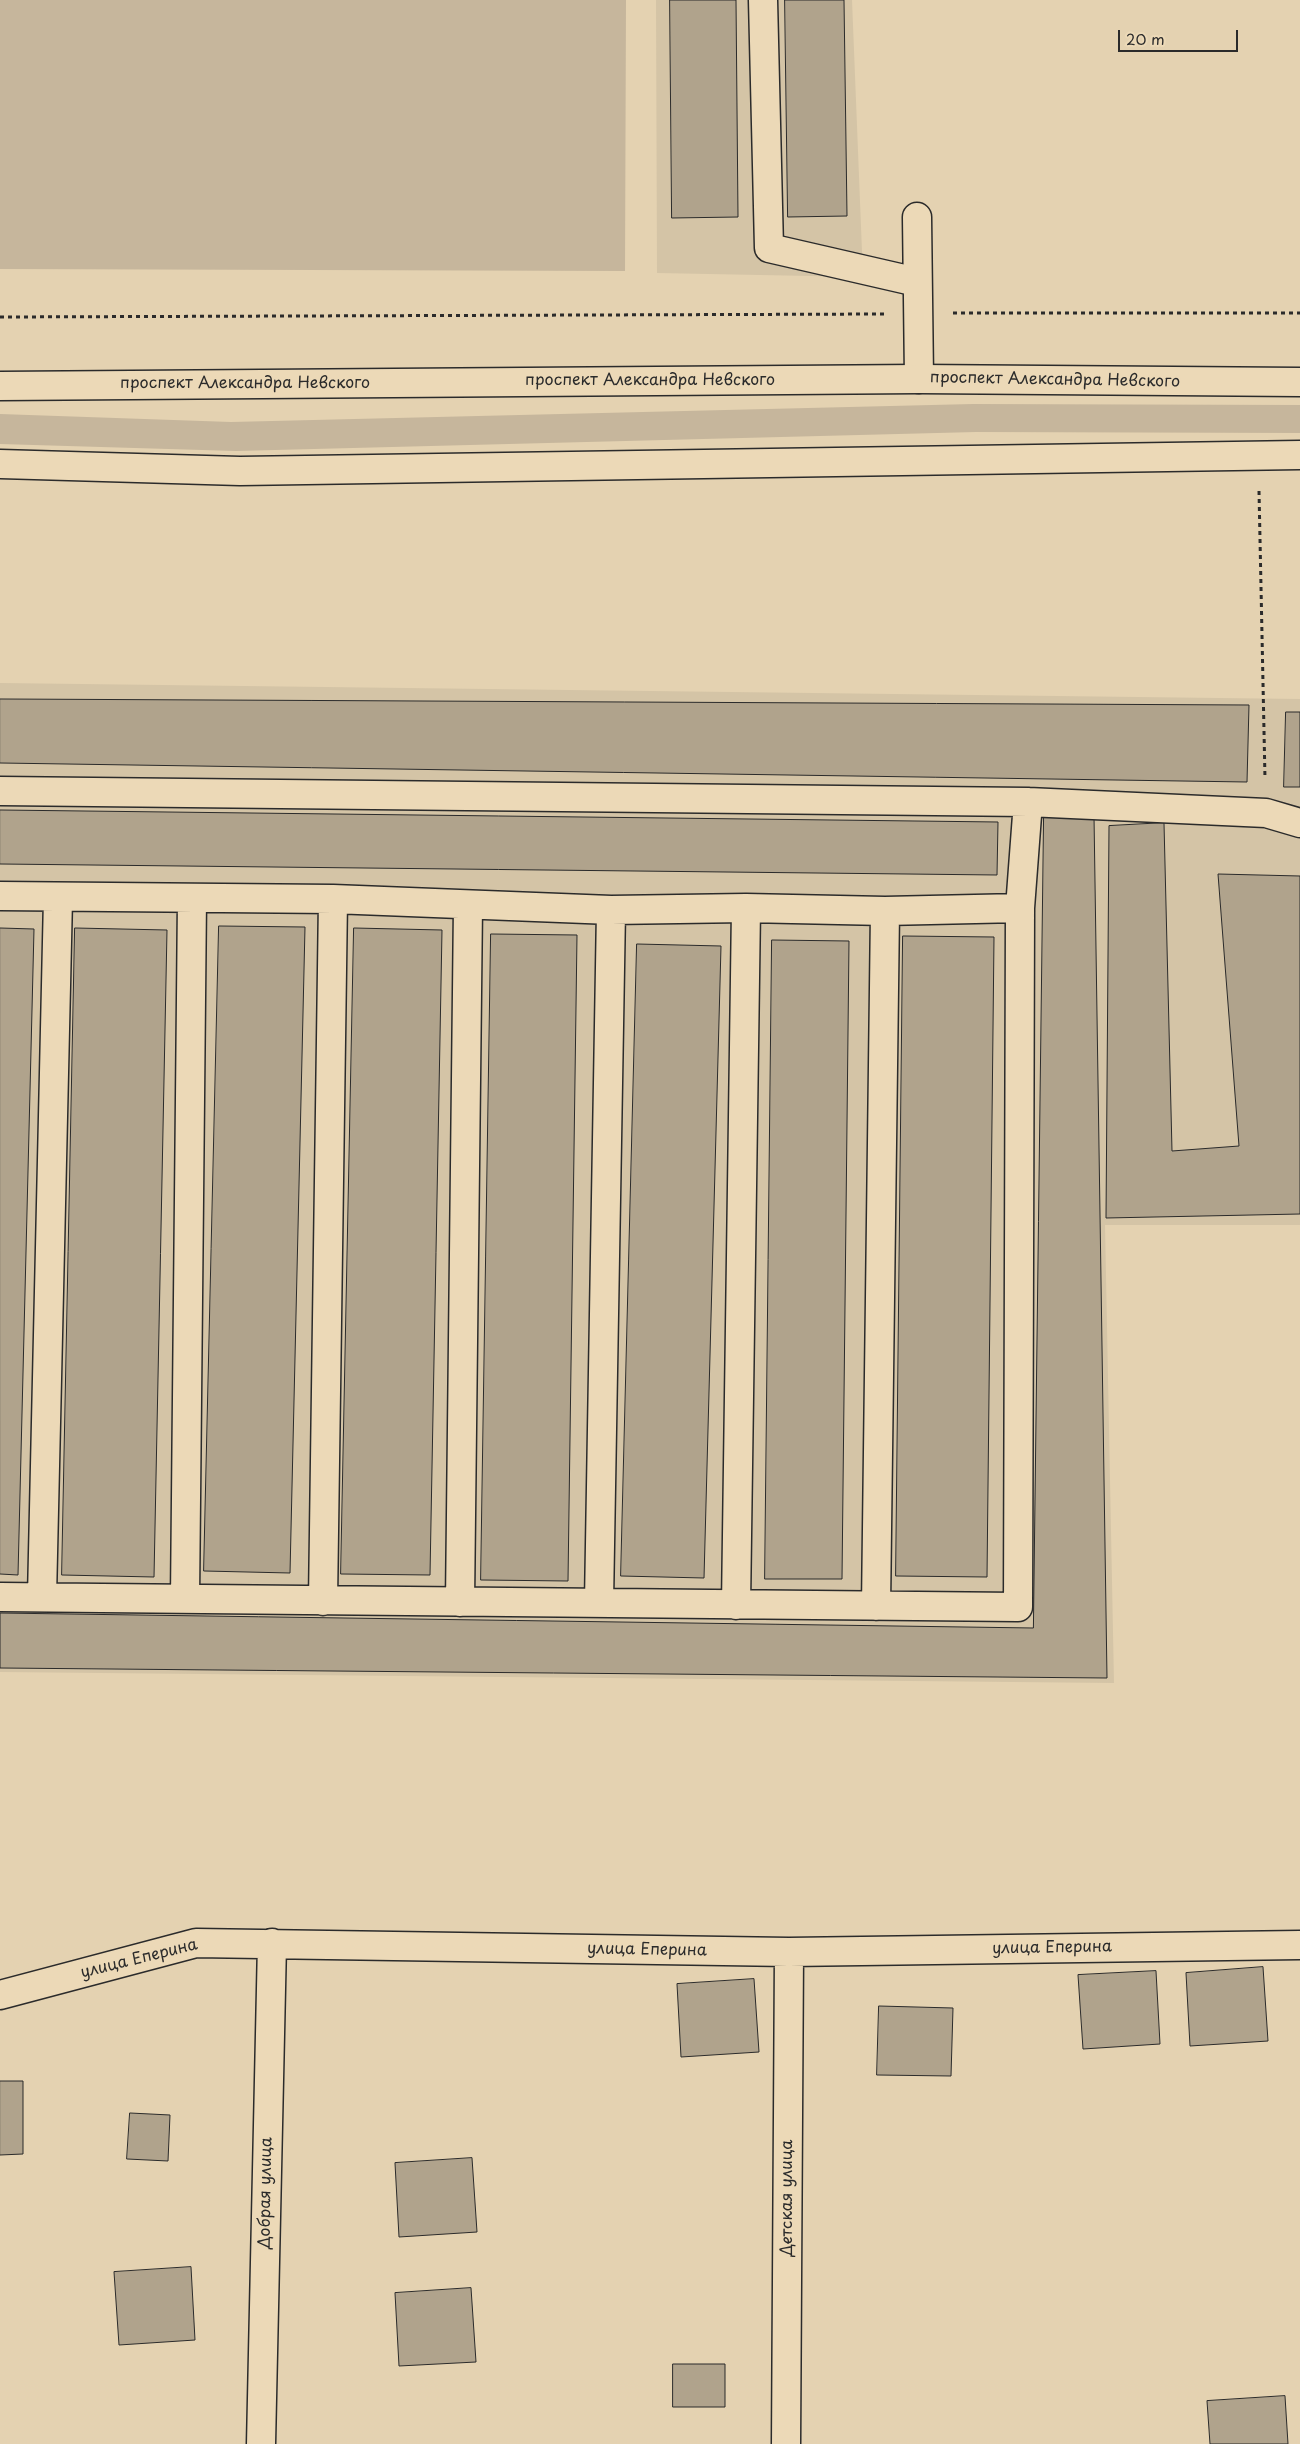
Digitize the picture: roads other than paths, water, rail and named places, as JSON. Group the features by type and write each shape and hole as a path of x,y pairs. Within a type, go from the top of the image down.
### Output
{"street":[{"path":"763,0 769,248 917,282"},
{"path":"917,217 919,379"},
{"name":"проспект Александра Невского","path":"0,386 919,379 1300,382"},
{"path":"0,464 240,471 1300,455"},
{"path":"0,792 1028,802 1266,813 1300,823"},
{"path":"0,1597 1018,1607 1020,908 1028,802"},
{"path":"0,896 333,899 610,910 746,908 885,911 1020,908"},
{"path":"42,1598 58,898"},
{"path":"184,1598 192,898"},
{"path":"323,1600 333,899"},
{"path":"460,1602 468,905"},
{"path":"736,1605 746,908"},
{"path":"599,1602 610,910"},
{"path":"876,1606 885,911"},
{"name":"улица Еперина","path":"0,1995 196,1943 789,1952 1300,1945"},
{"name":"Добрая улица","path":"260,2444 272,1943"},
{"name":"Детская улица","path":"786,2444 789,1952"}]}
